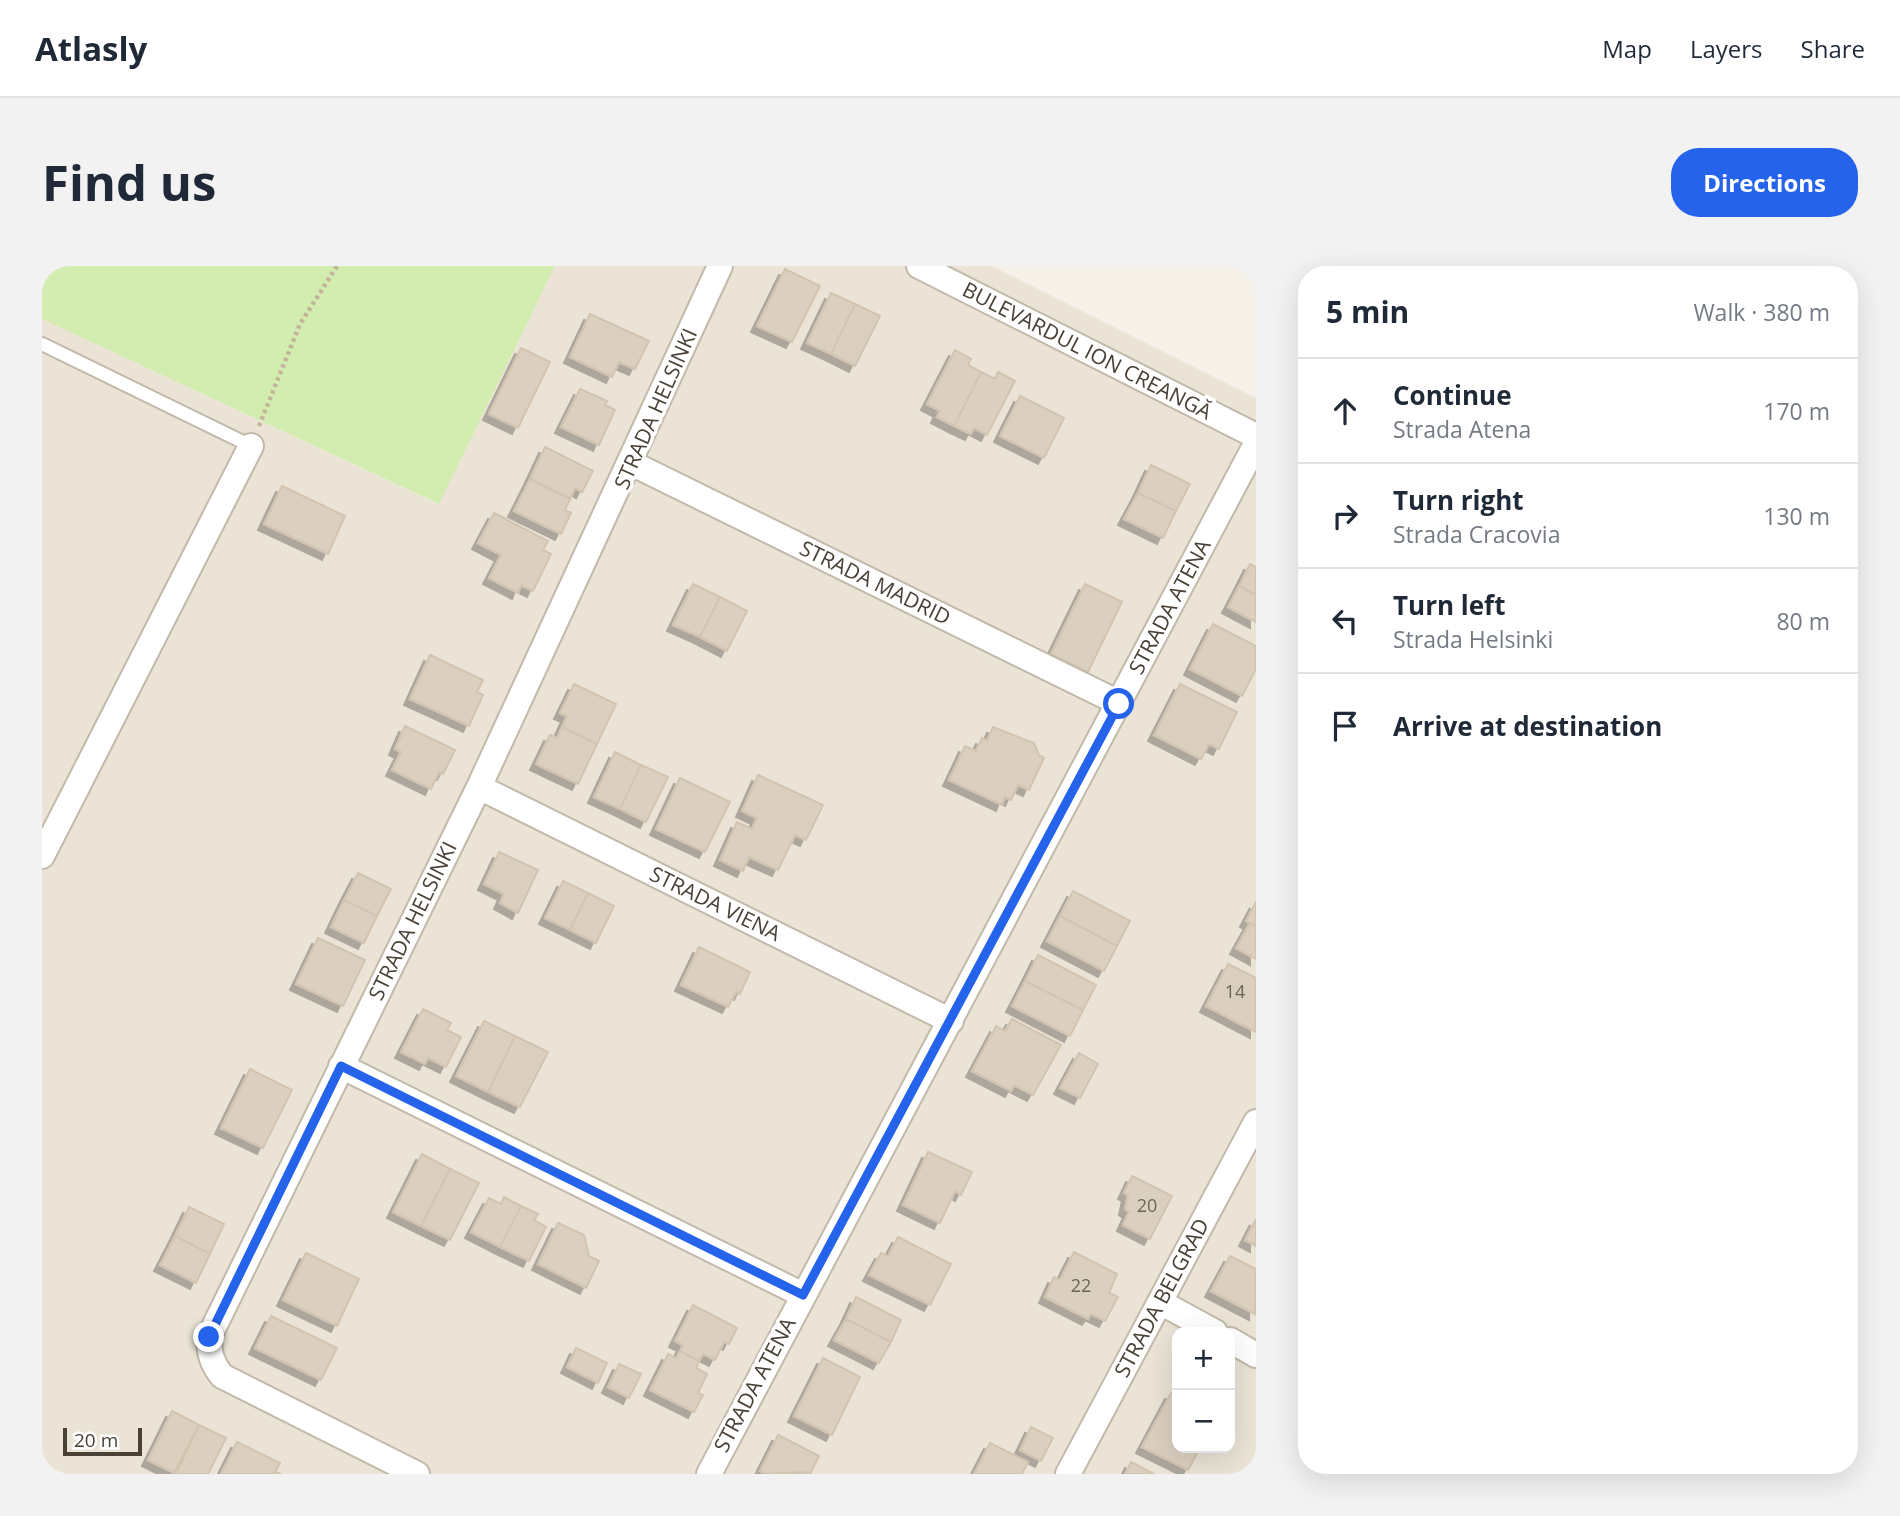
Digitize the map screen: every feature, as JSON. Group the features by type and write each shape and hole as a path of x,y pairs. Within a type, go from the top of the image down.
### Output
{"street":[{"name":"STRADA HELSINKI","path":"417,1474 222,1376 214,1366 209,1351 209,1337 479,787 632,463 720,266"},
{"name":"BULEVARDUL ION CREANGĂ","path":"919,266 1256,436"},
{"name":"STRADA ATENA","path":"709,1474 1256,444"},
{"path":"42,856 251,446"},
{"name":"STRADA MADRID","path":"632,463 1119,704"},
{"name":"STRADA VIENA","path":"479,787 951,1021"},
{"path":"341,1066 803,1295"},
{"name":"STRADA BELGRAD","path":"1068,1474 1256,1122"},
{"path":"1160,1302 1206,1327"},
{"path":"1235,1343 1256,1355"}],"lane":[{"path":"42,344 251,446"}],"path":[{"path":"251,446 300,324 337,266"}],"shaded area":[{"path":"555,266 992,266 1256,398 1256,1474 42,1474 42,319 438,504"}],"green space":[{"path":"42,266 555,266 439,504 42,319"}],"building":[{"path":"785,269 820,286 792,342 757,326"},
{"path":"831,293 855,304 831,354 807,343"},
{"path":"855,304 880,316 855,366 831,354"},
{"path":"590,314 649,341 635,369 619,362 612,377 570,357"},
{"path":"521,348 550,362 518,428 489,414"},
{"path":"955,350 971,359 968,365 981,372 954,426 937,417 940,411 927,404"},
{"path":"981,372 995,379 998,372 1015,381 987,435 974,428 971,434 954,426"},
{"path":"580,389 607,401 605,405 615,410 599,445 561,427"},
{"path":"1020,396 1064,418 1044,458 1000,436"},
{"path":"545,447 593,471 582,492 575,488 570,499 530,479"},
{"path":"1151,465 1190,484 1176,511 1138,493"},
{"path":"530,479 570,499 565,510 571,513 561,534 514,511"},
{"path":"282,486 345,516 328,554 264,524"},
{"path":"1138,493 1176,511 1163,538 1124,519"},
{"path":"494,513 548,541 543,550 551,554 533,591 521,585 518,593 489,578 501,555 478,543"},
{"path":"1250,564 1256,567 1256,595 1239,586"},
{"path":"693,584 720,597 700,637 673,625"},
{"path":"1085,584 1122,602 1088,672 1051,654"},
{"path":"1239,586 1256,595 1256,622 1228,607"},
{"path":"720,597 747,611 727,651 700,637"},
{"path":"1213,624 1256,646 1256,669 1242,696 1190,669"},
{"path":"430,655 483,680 477,692 483,695 469,726 410,699"},
{"path":"574,684 616,704 597,744 562,727 567,716 560,713"},
{"path":"1180,684 1237,712 1219,749 1209,744 1201,759 1154,735"},
{"path":"405,726 455,750 443,774 439,772 431,789 392,770 401,752 395,749"},
{"path":"562,727 597,744 578,784 536,764 550,735 557,738"},
{"path":"993,727 1034,743 1039,755 1044,758 1029,790 1018,785 1011,800 1005,797 1002,805 949,780 965,746 976,751 982,738 987,741"},
{"path":"615,752 641,765 620,809 594,797"},
{"path":"641,765 668,777 646,822 620,809"},
{"path":"758,775 823,805 806,840 795,835 778,870 749,857 743,871 720,860 737,822 752,829 757,818 742,811"},
{"path":"680,778 730,802 705,852 656,829"},
{"path":"499,852 538,870 518,913 500,903 504,894 484,884"},
{"path":"358,873 391,889 377,916 344,900"},
{"path":"563,881 588,893 570,930 545,918"},
{"path":"1073,891 1130,921 1117,946 1060,916"},
{"path":"588,893 614,906 596,943 570,930"},
{"path":"344,900 377,916 364,943 331,927"},
{"path":"1256,902 1256,927 1246,921"},
{"path":"1060,916 1117,946 1104,971 1047,941"},
{"path":"1250,923 1256,927 1256,959 1236,948"},
{"path":"318,938 365,960 343,1006 296,984"},
{"path":"699,947 750,972 740,994 736,992 728,1007 681,985"},
{"path":"1038,955 1096,985 1083,1010 1025,981"},
{"path":"1228,964 1256,978 1256,1032 1206,1006"},
{"path":"1025,981 1083,1010 1070,1036 1012,1006"},
{"path":"423,1009 451,1023 447,1030 461,1037 446,1067 428,1058 425,1064 401,1052"},
{"path":"1012,1019 1061,1045 1033,1095 1014,1085 1011,1091 972,1071 996,1026 1005,1031"},
{"path":"484,1021 515,1036 488,1092 456,1076"},
{"path":"515,1036 548,1052 520,1107 488,1092"},
{"path":"1079,1053 1098,1064 1080,1098 1060,1088"},
{"path":"250,1069 292,1090 263,1148 221,1128"},
{"path":"928,1152 972,1172 961,1195 955,1191 940,1223 903,1205"},
{"path":"422,1154 450,1169 421,1226 393,1212"},
{"path":"450,1169 479,1183 450,1240 421,1226"},
{"path":"1132,1176 1172,1196 1150,1239 1123,1225 1129,1212 1125,1209 1128,1195 1124,1193"},
{"path":"504,1197 521,1206 500,1247 471,1232 489,1198 501,1204"},
{"path":"521,1206 538,1214 534,1220 546,1227 529,1261 500,1247"},
{"path":"189,1207 224,1224 210,1254 175,1236"},
{"path":"1256,1219 1256,1246 1245,1240"},
{"path":"558,1223 584,1235 589,1256 599,1261 586,1288 538,1264"},
{"path":"175,1236 210,1254 196,1283 160,1265"},
{"path":"898,1237 951,1264 930,1305 869,1275 881,1253 888,1256"},
{"path":"1074,1252 1117,1274 1109,1293 1118,1297 1105,1321 1091,1314 1088,1319 1045,1297 1054,1277 1060,1280"},
{"path":"306,1253 359,1279 337,1326 283,1300"},
{"path":"1230,1256 1256,1269 1255,1314 1211,1291"},
{"path":"856,1297 901,1320 891,1342 846,1319"},
{"path":"693,1305 737,1328 729,1344 724,1342 715,1360 703,1354 699,1361 680,1351 683,1345 675,1341"},
{"path":"271,1316 337,1348 321,1380 255,1348"},
{"path":"846,1319 891,1342 879,1363 834,1340"},
{"path":"576,1348 607,1363 598,1383 567,1367"},
{"path":"680,1351 699,1361 696,1368 707,1374 698,1393 703,1395 694,1412 650,1390 668,1354 676,1358"},
{"path":"823,1358 860,1377 832,1435 794,1416"},
{"path":"619,1364 641,1374 629,1398 608,1387"},
{"path":"1172,1394 1172,1453 1197,1453 1188,1470 1142,1447"},
{"path":"172,1411 199,1425 174,1473 148,1460"},
{"path":"199,1425 226,1438 208,1474 176,1474"},
{"path":"1031,1427 1053,1438 1041,1461 1020,1450"},
{"path":"778,1435 819,1456 810,1474 766,1474 760,1471"},
{"path":"237,1442 280,1463 275,1472 281,1474 221,1474"},
{"path":"990,1443 1028,1462 1022,1474 974,1474"},
{"path":"1131,1462 1154,1474 1125,1474"}],"route":[{"path":"209,1337 341,1066 803,1295 1119,704"}]}
